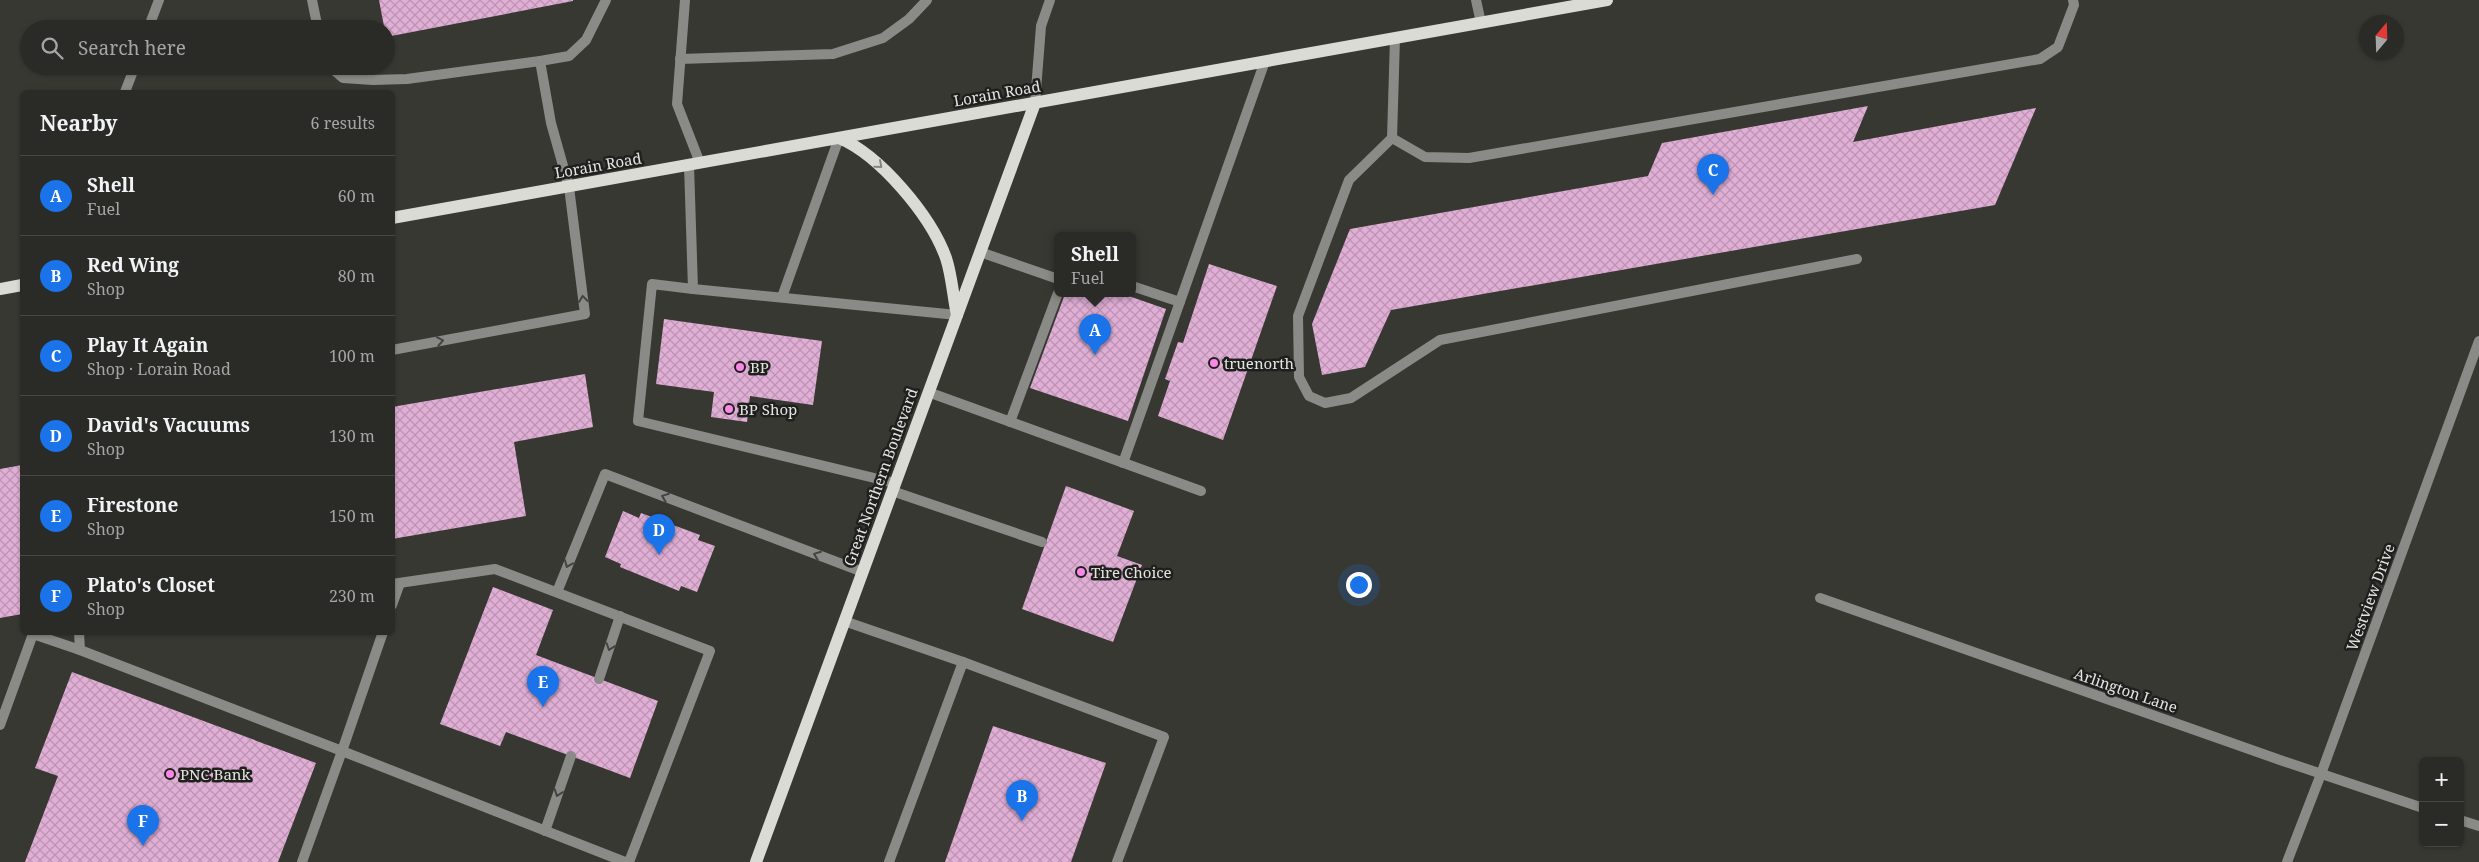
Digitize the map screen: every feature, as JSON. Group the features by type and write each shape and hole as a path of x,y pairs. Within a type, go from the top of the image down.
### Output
{"main road":[{"name":"Lorain Road","path":"395,217 1481,23 1559,4 1607,0"},
{"name":"Great Northern Boulevard","path":"756,862 1035,103"},
{"path":"839,138 856,145 894,178 929,227 946,259 957,315"},
{"path":"0,289 20,285"}],"street":[{"path":"151,20 159,0"},
{"path":"312,0 316,20"},
{"path":"340,75 343,78 373,80 407,79 569,56 586,40 606,0"},
{"path":"685,0 677,104 694,164 693,289"},
{"path":"680,59 833,54 883,38 909,19 926,0"},
{"path":"1035,103 1041,26 1050,0"},
{"path":"1476,0 1481,23"},
{"path":"1392,138 1425,157 1469,158 2040,58 2058,47 2074,5 2073,0"},
{"path":"1395,38 1392,138 1349,180 1298,316 1298,377 1309,396 1326,403 1350,398 1440,340 1857,259"},
{"path":"395,349 585,314 569,187 551,123 540,61"},
{"path":"1124,463 1266,61"},
{"path":"126,90 131,75"},
{"path":"782,297 839,138"},
{"path":"980,252 1054,278"},
{"path":"957,315 652,284 638,421 894,487 1042,542"},
{"path":"1136,287 1180,302"},
{"path":"1010,422 1057,297"},
{"name":"Westview Drive","path":"2287,862 2479,341"},
{"path":"928,392 1201,490"},
{"path":"556,592 605,474 863,572"},
{"path":"36,635 80,650 627,862 710,651 495,569 396,583"},
{"name":"Arlington Lane","path":"1820,598 2419,807"},
{"path":"599,679 620,616"},
{"path":"844,621 962,662 1164,737 1117,862"},
{"path":"0,725 33,635"},
{"path":"79,635 80,650"},
{"path":"302,862 382,635"},
{"path":"889,862 962,662"},
{"path":"545,831 571,756"},
{"path":"2464,821 2479,826"}],"building":[{"path":"379,0 573,0 395,35 395,20 383,20"},
{"path":"1868,106 1853,142 2036,108 1995,205 1391,310 1365,367 1322,375 1312,324 1350,229 1648,176 1662,143"},
{"path":"1209,264 1277,286 1223,440 1158,416 1170,381 1165,379 1178,342 1183,343"},
{"path":"1064,297 1132,297 1166,309 1128,421 1030,388"},
{"path":"664,319 822,341 813,405 750,396 747,422 711,417 714,392 656,384"},
{"path":"585,374 593,427 514,442 526,516 395,538 395,406"},
{"path":"20,465 20,614 0,618 0,469"},
{"path":"1066,486 1134,511 1117,556 1142,565 1113,642 1022,609"},
{"path":"623,511 639,518 641,513 700,535 698,540 715,546 697,592 681,586 679,591 620,567 621,564 605,557"},
{"path":"493,587 553,610 536,655 658,701 630,778 506,732 500,746 440,724"},
{"path":"72,672 316,763 278,862 25,862 58,776 35,768"},
{"path":"993,726 1106,763 1071,862 945,862"}],"place":[{"name":"Play It Again","path":"1713,195"},
{"name":"Shell","path":"1095,355"},
{"name":"truenorth","path":"1214,363"},
{"name":"BP","path":"740,367"},
{"name":"BP Shop","path":"729,409"},
{"name":"David's Vacuums","path":"659,555"},
{"name":"Tire Choice","path":"1081,572"},
{"name":"Firestone","path":"543,707"},
{"name":"PNC Bank","path":"170,774"},
{"name":"Red Wing","path":"1022,821"},
{"name":"Plato's Closet","path":"143,846"}]}
